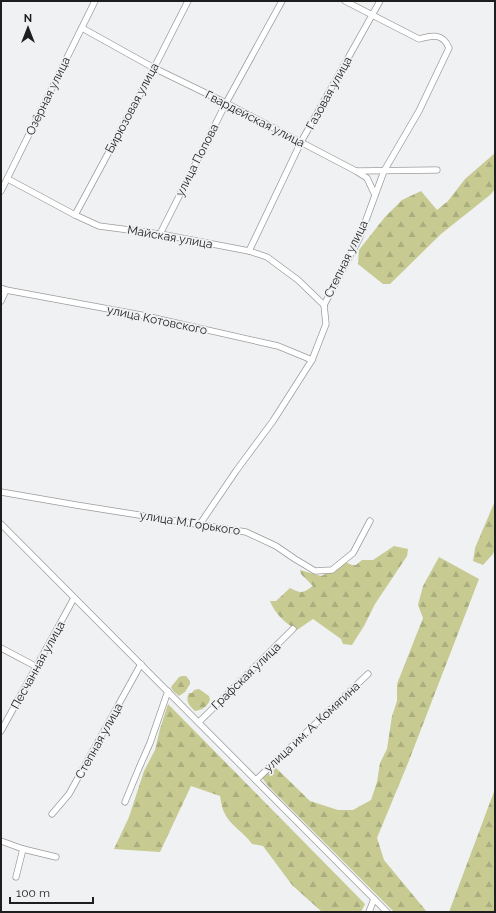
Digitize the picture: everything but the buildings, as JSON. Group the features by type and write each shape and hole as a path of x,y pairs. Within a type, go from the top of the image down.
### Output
{"street":[{"name":"Озёрная улица","path":"1,191 95,1"},
{"name":"Бирюзовая улица","path":"75,215 154,68 188,1"},
{"name":"улица Попова","path":"160,234 226,103 282,1"},
{"path":"345,1 372,14"},
{"name":"Газовая улица","path":"249,251 301,142 380,1"},
{"name":"Степная улица","path":"200,524 236,471 273,421 312,360 326,324 324,305 359,239 384,171 419,110 449,48 446,41 442,38 430,36 419,39 372,14"},
{"name":"Гвардейская улица","path":"82,28 154,68 226,103 356,171 437,170"},
{"path":"356,171 367,178 375,195"},
{"name":"Майская улица","path":"8,179 75,215 99,226 160,234 249,251 267,257 298,280 324,305"},
{"path":"1,301 3,289"},
{"name":"улица Котовского","path":"3,289 140,315 278,346 312,360"},
{"name":"улица М.Горького","path":"1,492 246,532 276,546 315,571 332,570 353,552 370,521"},
{"path":"1,524 387,912"},
{"name":"Песчанная улица","path":"1,731 74,598"},
{"name":"Графская улица","path":"199,722 293,629"},
{"path":"1,648 37,667"},
{"name":"Степная улица","path":"52,814 69,794 141,664"},
{"name":"улица им. А. Комягина","path":"256,780 368,674"},
{"path":"125,802 150,743 168,691"},
{"path":"1,841 56,858"},
{"path":"16,877 23,849"},
{"path":"368,912 374,899"}],"green space":[{"path":"495,153 495,189 490,195 441,234 390,284 383,284 358,264 359,250 385,217 402,200 421,191 437,210 448,201 465,179"},
{"path":"495,501 495,550 483,565 473,561 475,548"},
{"path":"394,546 408,549 407,556 375,604 352,645 343,644 341,639 313,619 297,630 281,618 272,606 270,601 276,601 290,588 302,592 313,586 301,574 300,570 321,576 340,568 345,562 356,565 362,560 373,560"},
{"path":"439,557 479,579 408,763 377,838 384,860 427,912 394,912 269,787 262,778 274,766 310,801 338,810 353,810 371,800 377,782 380,763 387,749 392,716 397,701 397,684 423,618 418,605 423,586"},
{"path":"186,676 190,681 190,684 185,692 179,696 171,687 179,677"},
{"path":"199,689 209,696 210,700 204,708 195,711 189,705 187,698 189,693"},
{"path":"168,704 365,904 361,912 322,912 292,885 263,846 252,844 233,825 223,810 220,796 191,786 160,852 114,849 129,817 144,771 155,750"},
{"path":"495,789 495,912 449,912"}]}
